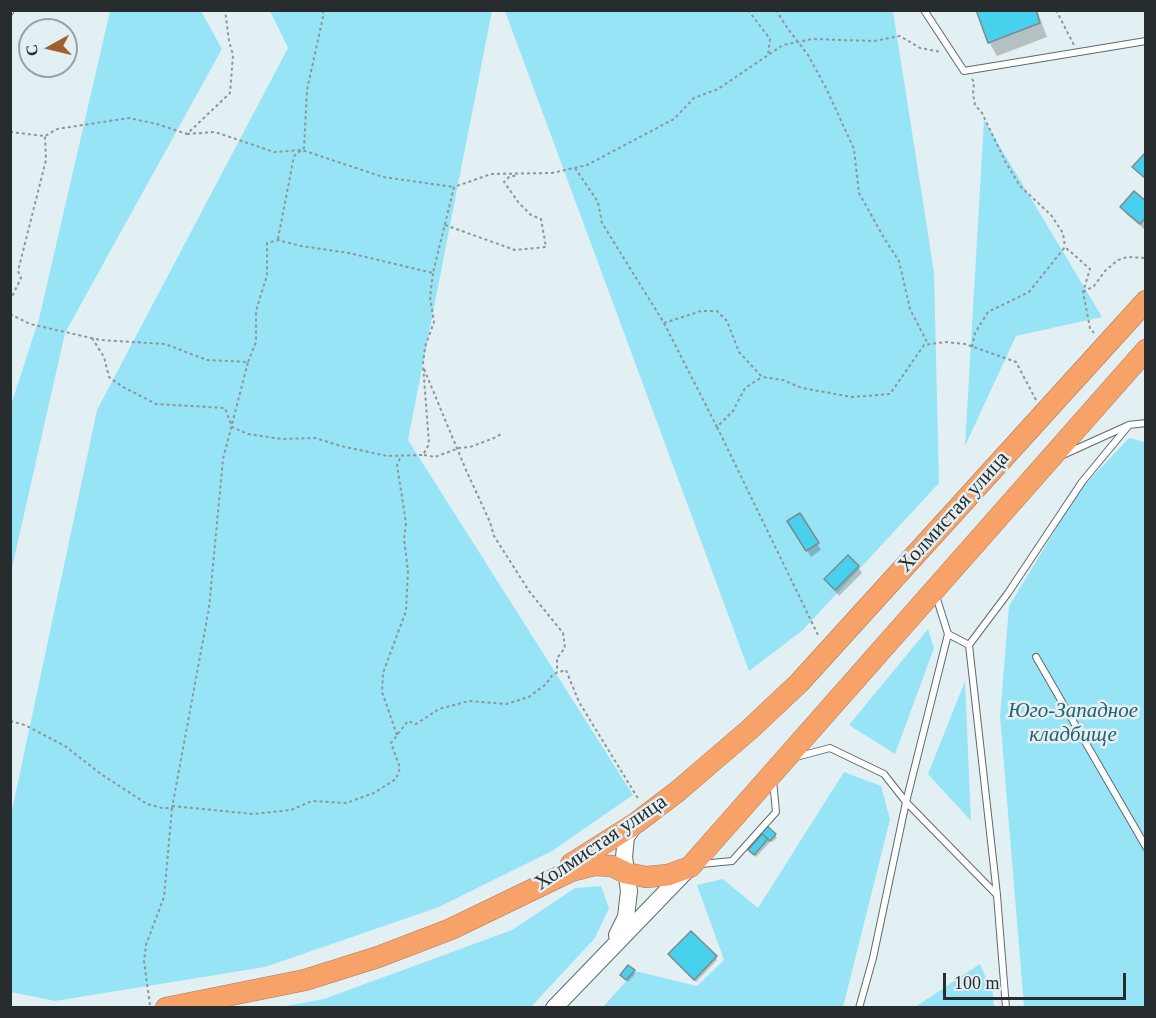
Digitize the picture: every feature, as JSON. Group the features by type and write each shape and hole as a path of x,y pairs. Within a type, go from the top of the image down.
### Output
{"highway":[{"name":"Холмистая улица","path":"527,892 642,818 678,791 799,683 1146,301"},
{"name":"Холмистая улица","path":"527,892 571,871 594,865 612,866 626,873 646,877 668,875 691,866 1146,350"},
{"path":"1040,417 1064,442"},
{"path":"166,1008 305,980 378,957 451,929 527,892"}],"main road":[{"path":"598,963 617,936 626,917 629,891 624,857 626,837 642,818"},
{"path":"554,1008 691,866"}],"lane":[{"path":"924,10 964,71 1146,41"},
{"path":"1048,461 1129,425 1146,423"},
{"path":"1006,1008 997,895 969,645 1008,593 1082,482 1129,425"},
{"path":"859,1008 873,958 906,802 948,634 934,590"},
{"path":"948,634 969,645"},
{"path":"1036,657 1146,847"},
{"path":"778,767 830,748 884,774 906,802 997,895"}],"path":[{"path":"187,134 230,93 233,55 225,10"},
{"path":"278,240 294,156 304,148 307,90 323,10"},
{"path":"748,10 770,39 768,56"},
{"path":"776,10 799,42 826,88 855,149 859,193 899,261 903,282 909,296 910,309 929,345"},
{"path":"1056,10 1078,52"},
{"path":"10,132 45,136 57,129 129,118 187,134 215,132 274,152 302,150 383,177 454,187 491,174 552,173 587,165 674,119 694,98 718,89 783,45 812,39 874,41 900,36 920,48 954,55"},
{"path":"964,71 974,81 975,105 982,113 1020,186 1051,214 1063,233 1065,247 1090,269 1083,292 1090,328 1105,346"},
{"path":"10,301 21,278 18,271 46,160 45,136"},
{"path":"575,168 598,202 602,223 664,323 826,652"},
{"path":"445,224 515,250 546,247 541,219 531,215 519,203 504,182 509,177 524,173"},
{"path":"423,455 429,444 423,365 425,347 434,322 430,297 433,273 454,187"},
{"path":"150,1008 144,961 146,945 164,897 172,807 209,608 223,459 256,342 256,311 267,275 267,243 278,240 349,253 433,273"},
{"path":"972,347 975,333 988,312 1029,292 1065,247"},
{"path":"1083,292 1094,286 1105,271 1118,260 1127,257 1146,258"},
{"path":"664,323 701,311 717,311 727,321 739,352 762,377 783,380 802,388 852,398 890,394 924,345 945,342 965,344 1016,362 1040,417"},
{"path":"10,314 30,324 92,338 165,344 207,360 249,362"},
{"path":"92,338 104,357 109,377 123,387 156,404 225,408 232,427 248,434 282,439 315,438 376,454 435,456 457,448 482,443 503,433"},
{"path":"423,365 494,536 529,591 563,633 565,648 557,658 557,672"},
{"path":"717,427 733,411 744,388 762,377"},
{"path":"397,735 382,692 383,673 406,611 408,571 404,538 406,523 397,465 400,456"},
{"path":"10,721 25,725 66,746 101,774 147,804 162,808 253,814 291,810 312,801 346,803 374,794 396,779 400,768 391,743 408,721 416,724 439,709 469,701 506,704 529,698 546,684 553,674 566,670 579,702 642,818"}],"green space":[{"path":"110,11 201,11 222,49 65,333 11,572 11,405 39,319"},
{"path":"270,11 492,11 408,440 633,795 552,851 439,907 265,967 55,1001 11,992 11,815 97,410 288,48"},
{"path":"505,11 893,11 934,272 939,483 803,630 749,671"},
{"path":"984,120 1102,317 1016,336 965,446"},
{"name":"Юго-Западное кладбище","path":"1129,438 1145,442 1145,1007 1024,1007 1000,716 1009,606 1079,491"},
{"path":"928,629 934,648 895,754 849,725"},
{"path":"965,681 971,821 928,774"},
{"path":"844,772 881,786 890,819 843,1007 603,1007 635,971 697,986 724,960 697,885 723,879 758,908"},
{"path":"601,886 609,908 595,938 531,1007 280,1007 324,999 512,930 575,888"},
{"path":"980,964 993,994 994,1007 915,1007"}],"building":[{"path":"976,10 1036,10 1040,23 988,43"},
{"path":"1146,152 1146,179 1132,167"},
{"path":"1134,191 1146,201 1146,217 1140,224 1120,207"},
{"path":"800,513 819,543 806,551 787,521"},
{"path":"848,555 859,566 835,590 824,579"},
{"path":"767,826 776,834 770,841 761,833"},
{"path":"762,834 768,839 754,855 748,850"},
{"path":"691,931 717,956 694,980 668,954"},
{"path":"628,965 635,970 626,980 620,975"}]}
